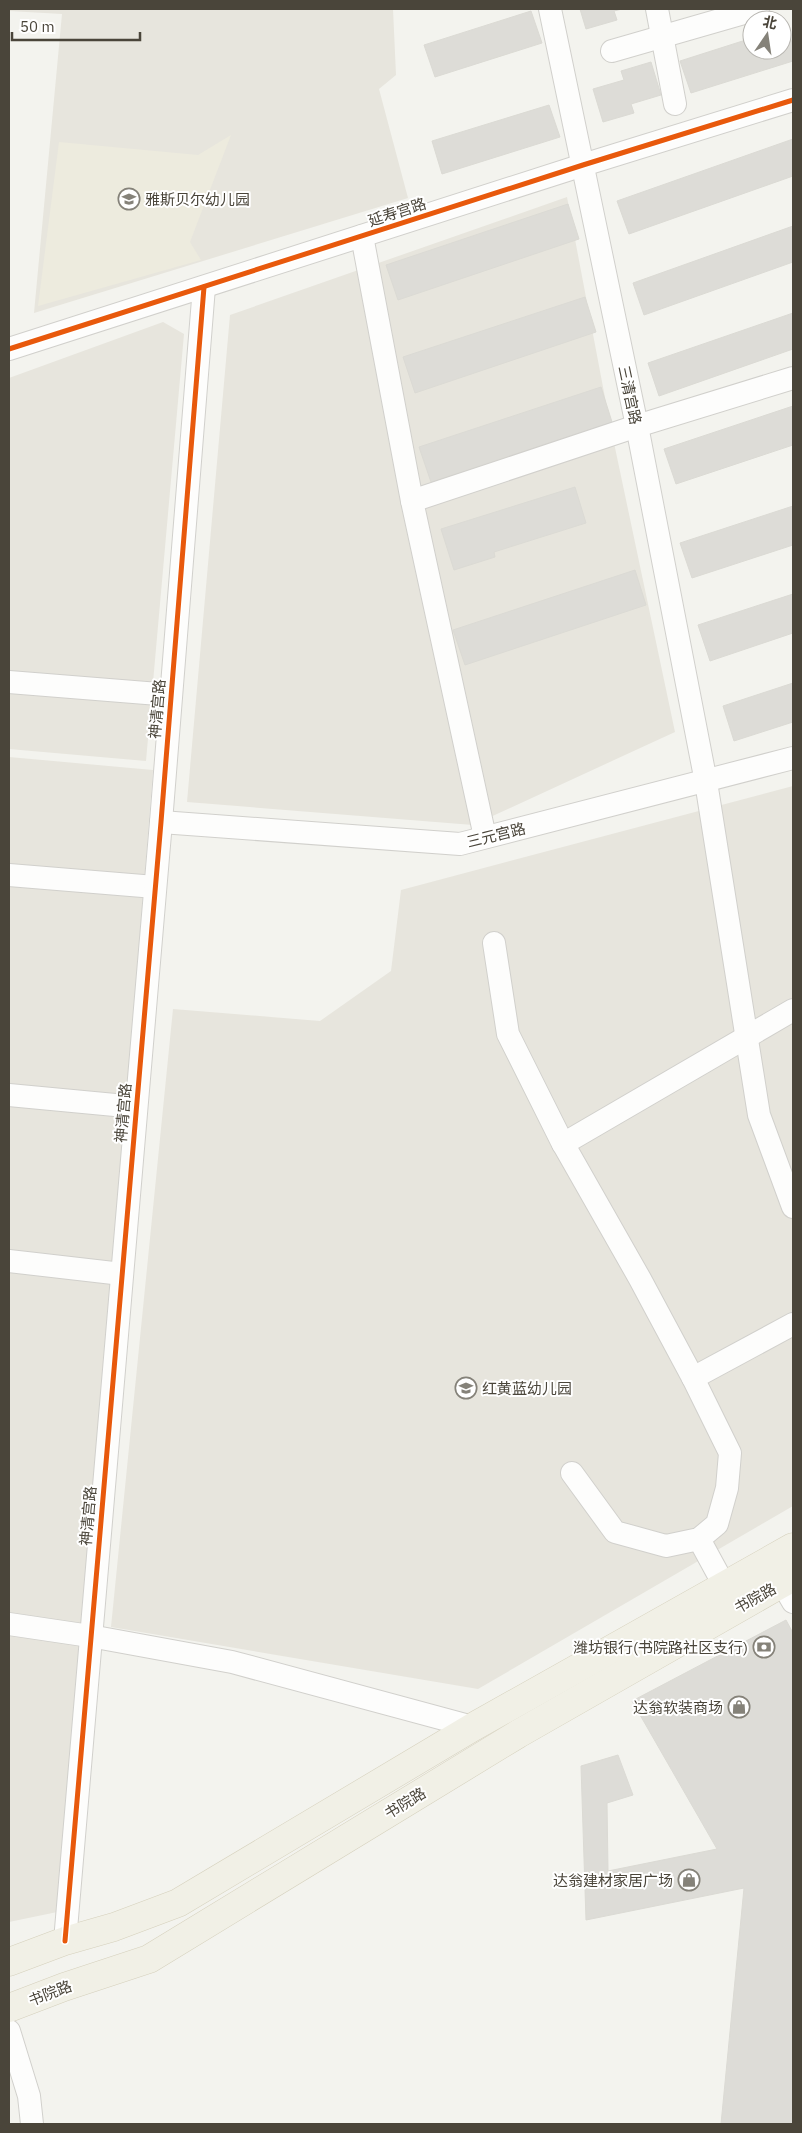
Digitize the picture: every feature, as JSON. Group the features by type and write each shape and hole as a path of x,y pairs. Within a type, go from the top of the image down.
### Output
{"main road":[{"name":"书院路","path":"9,1962 65,1940 114,1927 178,1903 473,1728 793,1547"},
{"name":"书院路","path":"9,2008 64,1986 149,1959 518,1734 790,1587"}],"street":[{"name":"三清宫路","path":"550,9 637,426 706,782 759,1116 793,1207"},
{"path":"657,9 676,104"},
{"path":"612,51 758,9"},
{"name":"延寿宫路","path":"9,349 582,165 793,100"},
{"path":"362,236 412,501 485,838"},
{"name":"神清宫路","path":"65,1940 161,822 204,287"},
{"path":"412,501 637,426 793,378"},
{"path":"9,682 171,694"},
{"name":"三元宫路","path":"161,822 460,844 793,758"},
{"path":"9,875 155,887"},
{"path":"494,943 508,1034 563,1144 693,1378 730,1453 727,1488 717,1524 699,1539 666,1546 615,1532 572,1473"},
{"path":"563,1144 793,1010"},
{"path":"9,1095 136,1107"},
{"path":"9,1261 122,1274"},
{"path":"693,1378 793,1324"},
{"path":"699,1539 724,1585"},
{"path":"9,1624 90,1636 232,1662 473,1728"},
{"path":"9,2031 29,2096 32,2124"}],"shaded area":[{"path":"9,9 393,9 396,75 379,89 408,198 34,313 62,14 9,11"},
{"name":"雅斯贝尔幼儿园","path":"231,135 190,242 201,260 38,306 59,142 198,155"},
{"path":"567,197 610,424 675,732 473,825 187,802 230,315"},
{"path":"163,322 184,334 146,761 9,749 9,378"},
{"path":"9,757 153,770 62,1911 9,1922"},
{"path":"793,786 793,1506 478,1689 111,1627 173,1009 320,1021 391,971 401,890"}],"building":[{"path":"580,9 622,9 614,11 617,20 586,29"},
{"path":"531,11 542,43 435,77 424,45"},
{"path":"742,41 742,60 792,60 792,43 793,46 793,61 691,93 680,61"},
{"path":"651,62 661,95 631,104 634,113 603,122 593,89 624,80 621,71"},
{"path":"549,105 560,137 442,174 432,141"},
{"path":"793,139 793,176 629,234 617,201"},
{"path":"568,204 579,239 398,300 386,265"},
{"path":"793,226 793,262 644,315 633,283"},
{"path":"585,297 596,332 415,393 403,357"},
{"path":"793,313 793,349 659,396 648,363"},
{"path":"601,387 612,422 431,482 419,447"},
{"path":"793,406 793,445 676,484 664,449"},
{"path":"575,487 586,523 494,552 495,557 454,570 441,529"},
{"path":"793,506 793,545 692,578 680,543"},
{"path":"635,570 646,605 465,665 453,630"},
{"path":"793,594 793,633 710,661 698,625"},
{"path":"793,683 793,722 734,741 723,706"},
{"name":"达翁建材家居广场","path":"786,1620 793,1633 793,2124 721,2124 744,1888 586,1920 581,1766 618,1755 633,1795 607,1803 608,1871 717,1849 632,1701"}],"cycle path":[{"path":"9,349 583,165 793,100"},
{"path":"65,1941 161,822 204,287"}],"place":[{"name":"雅斯贝尔幼儿园","path":"129,199"},
{"name":"红黄蓝幼儿园","path":"466,1388"},
{"name":"潍坊银行(书院路社区支行)","path":"764,1647"},
{"name":"达翁软装商场","path":"739,1707"},
{"name":"达翁建材家居广场","path":"689,1880"}]}
